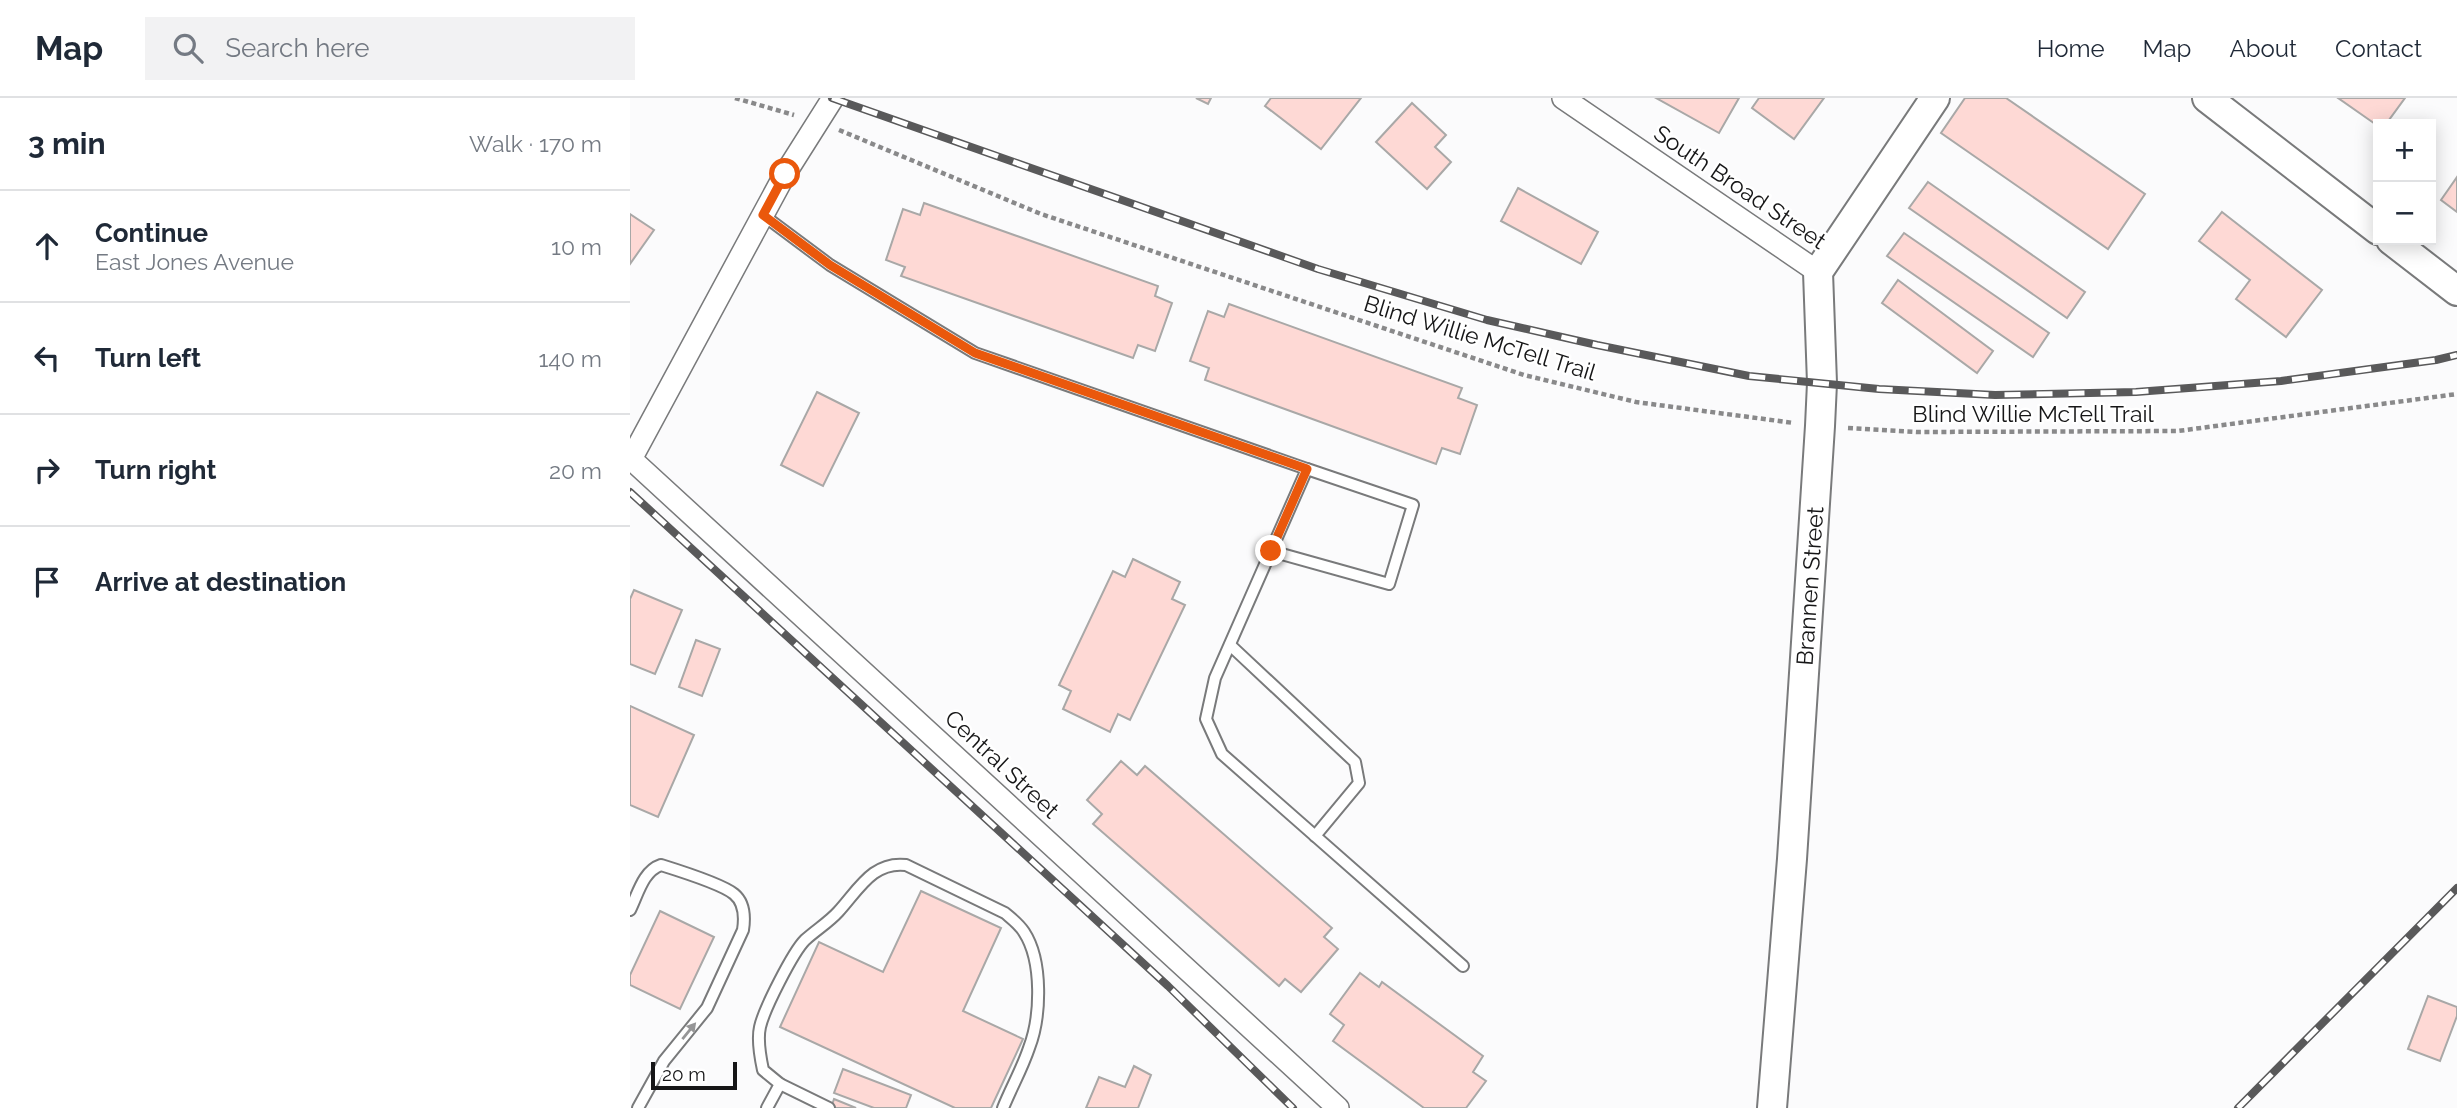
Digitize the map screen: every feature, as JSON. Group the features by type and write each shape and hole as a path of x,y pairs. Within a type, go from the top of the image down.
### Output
{"street":[{"path":"630,460 763,215 833,98"},
{"name":"South Broad Street","path":"1563,98 1818,272"},
{"path":"1818,272 1934,98"},
{"path":"2207,98 2373,226"},
{"path":"2397,245 2457,291"},
{"name":"Brannen Street","path":"1772,1108 1793,859 1820,426 1822,383 1818,272"},
{"name":"Central Street","path":"630,460 1338,1108"}],"lane":[{"path":"763,215 830,265 975,353 1413,505 1388,584 1271,551"},
{"path":"1307,469 1215,678 1206,719 1222,754 1463,966"},
{"path":"1230,645 1355,762 1359,783 1315,836"},
{"path":"829,1108 780,1084 763,1070 760,1026 784,972 804,941 835,915 875,871 891,863 906,865 1005,913 1017,922 1026,934 1039,986 1035,1026 1030,1047 1003,1108"},
{"path":"630,910 646,875 661,865 733,893 743,909 745,919 743,930 707,1008 664,1061 638,1108"},
{"path":"767,1108 780,1084"}],"path":[{"name":"Blind Willie McTell Trail","path":"735,98 818,121 1041,214 1524,375 1636,402 1820,426 1918,432 2178,431 2457,394"}],"building":[{"path":"1196,98 1211,98 1208,104"},
{"path":"1271,98 1361,98 1321,149 1265,106"},
{"path":"1656,98 1739,98 1719,133"},
{"path":"1759,98 1824,98 1794,139 1752,108"},
{"path":"1965,98 2006,98 2145,194 2108,249 1941,133"},
{"path":"2338,98 2405,98 2390,119 2373,119 2373,122"},
{"path":"1412,103 1446,135 1435,147 1451,162 1427,189 1376,142"},
{"path":"2457,177 2457,212 2441,200"},
{"path":"1928,182 2085,292 2067,318 1909,208"},
{"path":"1518,188 1598,232 1581,264 1501,221"},
{"path":"924,203 1158,286 1155,296 1172,303 1155,351 1138,345 1133,358 901,276 905,267 886,260 903,209 920,215"},
{"path":"2222,212 2322,290 2286,337 2236,299 2250,280 2199,241"},
{"path":"630,214 654,230 630,264"},
{"path":"1904,233 2049,333 2033,357 1887,256"},
{"path":"1898,280 1993,351 1977,373 1882,303"},
{"path":"1229,304 1462,388 1458,398 1477,405 1460,454 1442,448 1436,464 1205,380 1209,368 1190,361 1208,311 1224,317"},
{"path":"817,392 859,413 823,486 781,465"},
{"path":"1133,559 1180,582 1172,599 1185,605 1130,720 1118,714 1110,732 1063,709 1071,691 1059,685 1113,571 1125,577"},
{"path":"634,590 682,610 655,674 630,664 630,599"},
{"path":"696,640 720,649 702,696 679,687"},
{"path":"630,706 694,735 658,817 630,805"},
{"path":"1121,761 1137,775 1145,766 1332,928 1324,937 1338,949 1301,992 1285,979 1279,986 1093,824 1102,814 1087,800"},
{"path":"921,891 1001,928 963,1011 1023,1039 991,1108 955,1108 780,1027 819,942 883,972"},
{"path":"660,911 714,937 680,1009 630,985 630,975"},
{"path":"1360,973 1379,987 1382,982 1483,1056 1473,1072 1486,1081 1466,1108 1424,1108 1333,1041 1344,1025 1330,1014"},
{"path":"2428,996 2457,1007 2457,1016 2440,1061 2408,1049"},
{"path":"1134,1066 1151,1075 1138,1108 1086,1108 1099,1077 1125,1087"},
{"path":"843,1069 911,1095 906,1108 874,1108 834,1093"},
{"path":"834,1099 856,1108 831,1108"}],"railway":[{"path":"832,98 1318,269 1487,320 1749,376 1879,389 1995,395 2136,392 2281,381 2457,355"},
{"path":"630,492 1168,986 1293,1108"},
{"path":"2238,1108 2457,888"}],"route":[{"path":"785,174 763,215 830,265 975,353 1307,469 1271,551"}]}
